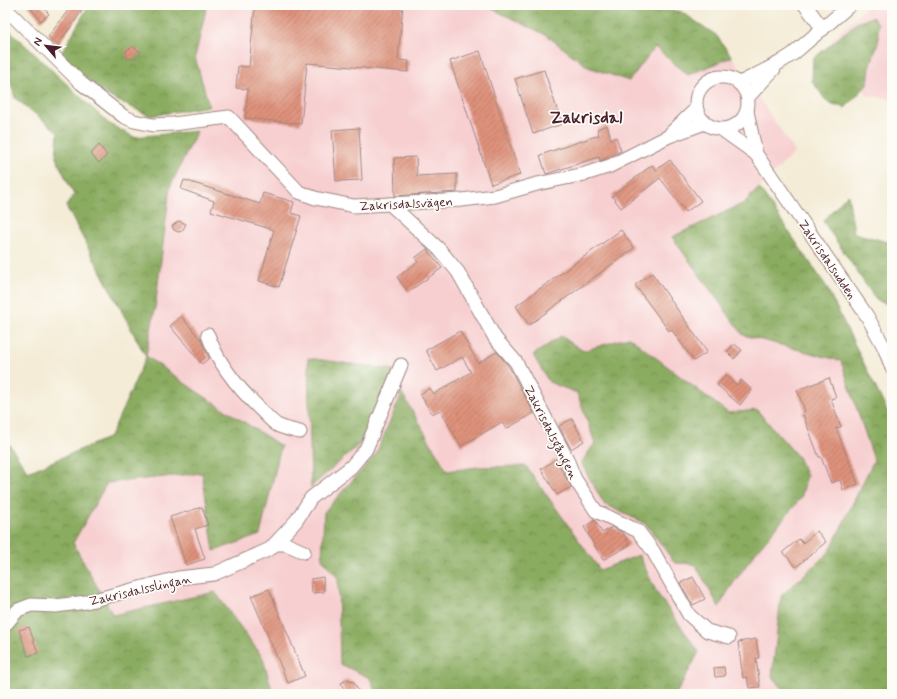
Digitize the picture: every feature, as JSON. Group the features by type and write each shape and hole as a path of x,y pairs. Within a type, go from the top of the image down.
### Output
{"street":[{"path":"805,5 823,29"},
{"path":"740,83 779,63 823,29 850,5"},
{"name":"Zakrisdalsvägen","path":"5,8 81,83 128,119 153,125 229,117 299,192 315,198 354,206 462,200 495,196 538,184 585,174 610,166 667,137 705,123"},
{"path":"748,98 779,63"},
{"path":"726,77 740,83 748,98 747,111 737,124 721,129 712,128 705,123 696,109 697,94 705,82 712,78 726,77"},
{"path":"667,137 696,109"},
{"name":"Zakrisdalsudden","path":"747,111 756,154"},
{"name":"Zakrisdalsudden","path":"721,129 756,154 867,316 884,347 892,368"},
{"name":"Zakrisdalsgången","path":"390,204 439,249 458,272 495,338 516,362 554,434 575,479 596,511 638,531 653,551 689,615 707,631 729,637"},
{"path":"208,335 212,346 224,366 248,398 275,424 300,432"},
{"name":"Zakrisdalsslingan","path":"5,625 18,610 31,605 56,606 86,602 178,578 214,574 270,549 300,514 311,498 351,467 366,449 401,365"},
{"path":"275,544 286,544 304,552"}],"shaded area":[{"path":"207,5 484,5 546,35 588,67 655,47 688,75 732,57 795,152 744,203 672,237 743,335 841,360 874,460 829,552 781,596 772,677 786,694 676,694 698,652 657,593 639,555 600,571 526,466 478,467 447,471 402,393 376,454 324,512 322,559 338,578 340,664 370,678 376,694 273,694 263,658 215,592 113,615 73,543 107,483 202,473 214,551 196,391 146,357 155,309 170,187 209,106 195,57","holes":["629,337 728,414 801,498 755,553 730,588 719,607 695,564 675,563 646,524 604,504 595,443 577,393 549,381 583,351"]},
{"path":"868,5 892,5 892,99 868,96 831,41"}],"green space":[{"path":"89,5 99,5 108,9 126,5 207,5 195,57 209,106 150,116 110,97 79,73 61,54"},
{"path":"484,5 617,5 628,10 680,11 716,35 732,57 688,75 655,47 629,81 588,67 546,35"},
{"path":"872,17 878,23 878,43 870,67 868,84 845,108 827,102 812,81 813,59 858,22"},
{"path":"7,28 108,123 134,137 197,131 170,187 155,309 146,356 196,391 281,446 260,535 214,551 202,473 107,483 73,543 113,615 215,592 263,658 273,694 5,694 5,438 28,472 110,437 146,357 66,206 74,195 56,158 58,132 15,98 8,72 5,68 5,30"},
{"path":"759,188 826,286 892,421 892,694 786,694 772,677 781,596 829,552 874,460 841,361 743,335 672,237 744,203"},
{"path":"848,194 854,233 887,242 892,238 892,306 876,300 823,221"},
{"path":"561,336 583,351 629,337 728,413 757,410 798,457 807,476 801,498 755,553 730,588 719,607 695,564 675,563 646,524 604,504 581,463 595,443 577,393 549,382 533,355"},
{"path":"308,358 394,370 361,443 311,487"},
{"path":"402,393 447,471 478,467 526,466 600,570 639,555 657,593 699,652 676,694 376,694 370,678 340,664 338,578 322,559 324,512 376,454"}],"building":[{"path":"28,5 41,5 49,14 41,21"},
{"path":"72,5 86,5 58,45 48,37"},
{"path":"255,5 403,5 398,60 409,61 408,72 307,63 301,124 245,118 248,89 236,88 238,66 249,67"},
{"path":"133,47 141,52 136,58 127,59 126,50"},
{"path":"480,51 520,175 491,184 450,61"},
{"path":"544,70 562,124 533,134 515,79"},
{"path":"607,125 611,139 616,137 621,151 600,161 599,157 546,174 540,155 599,135 597,129"},
{"path":"359,128 362,180 336,181 332,130"},
{"path":"99,145 107,155 99,163 91,154"},
{"path":"416,157 417,176 457,174 457,192 395,196 394,158"},
{"path":"670,160 701,201 686,212 660,178 621,208 612,196 652,165 656,170"},
{"path":"184,180 260,204 263,193 294,202 291,213 301,216 279,287 259,281 274,230 211,211 214,201 181,189"},
{"path":"179,221 186,224 182,231 178,232 174,230 172,226"},
{"path":"621,230 634,248 529,325 516,306"},
{"path":"427,249 442,268 408,292 397,277 418,262 415,258"},
{"path":"652,273 707,352 694,361 671,329 669,331 635,285"},
{"path":"181,316 201,340 209,358 202,364 170,326"},
{"path":"460,331 478,363 497,352 509,367 534,413 506,429 502,422 461,446 440,410 432,414 420,394 430,388 434,394 471,372 462,357 437,371 426,350"},
{"path":"734,344 742,350 734,359 727,352"},
{"path":"726,375 737,385 741,380 752,390 740,405 717,385"},
{"path":"829,378 836,397 831,399 841,427 836,428 858,484 843,490 840,480 831,483 821,457 819,457 802,412 805,411 797,390"},
{"path":"572,419 584,441 571,449 559,426"},
{"path":"556,459 571,487 557,495 541,469"},
{"path":"202,507 208,525 195,529 205,559 186,565 170,517"},
{"path":"595,520 602,533 612,527 623,533 630,545 603,560 584,527"},
{"path":"817,531 826,542 796,567 783,552 799,539 803,543"},
{"path":"323,577 324,592 312,593 311,579"},
{"path":"693,577 705,599 693,605 680,583"},
{"path":"269,589 305,676 288,683 251,596"},
{"path":"29,627 38,653 28,656 19,630"},
{"path":"756,639 759,658 756,658 760,687 749,688 747,677 743,678 738,642"},
{"path":"724,667 725,676 715,677 714,668"},
{"path":"349,679 350,682 353,681 360,694 346,694 341,683"}],"district":[{"name":"Zakrisdal","path":"586,117"}]}
